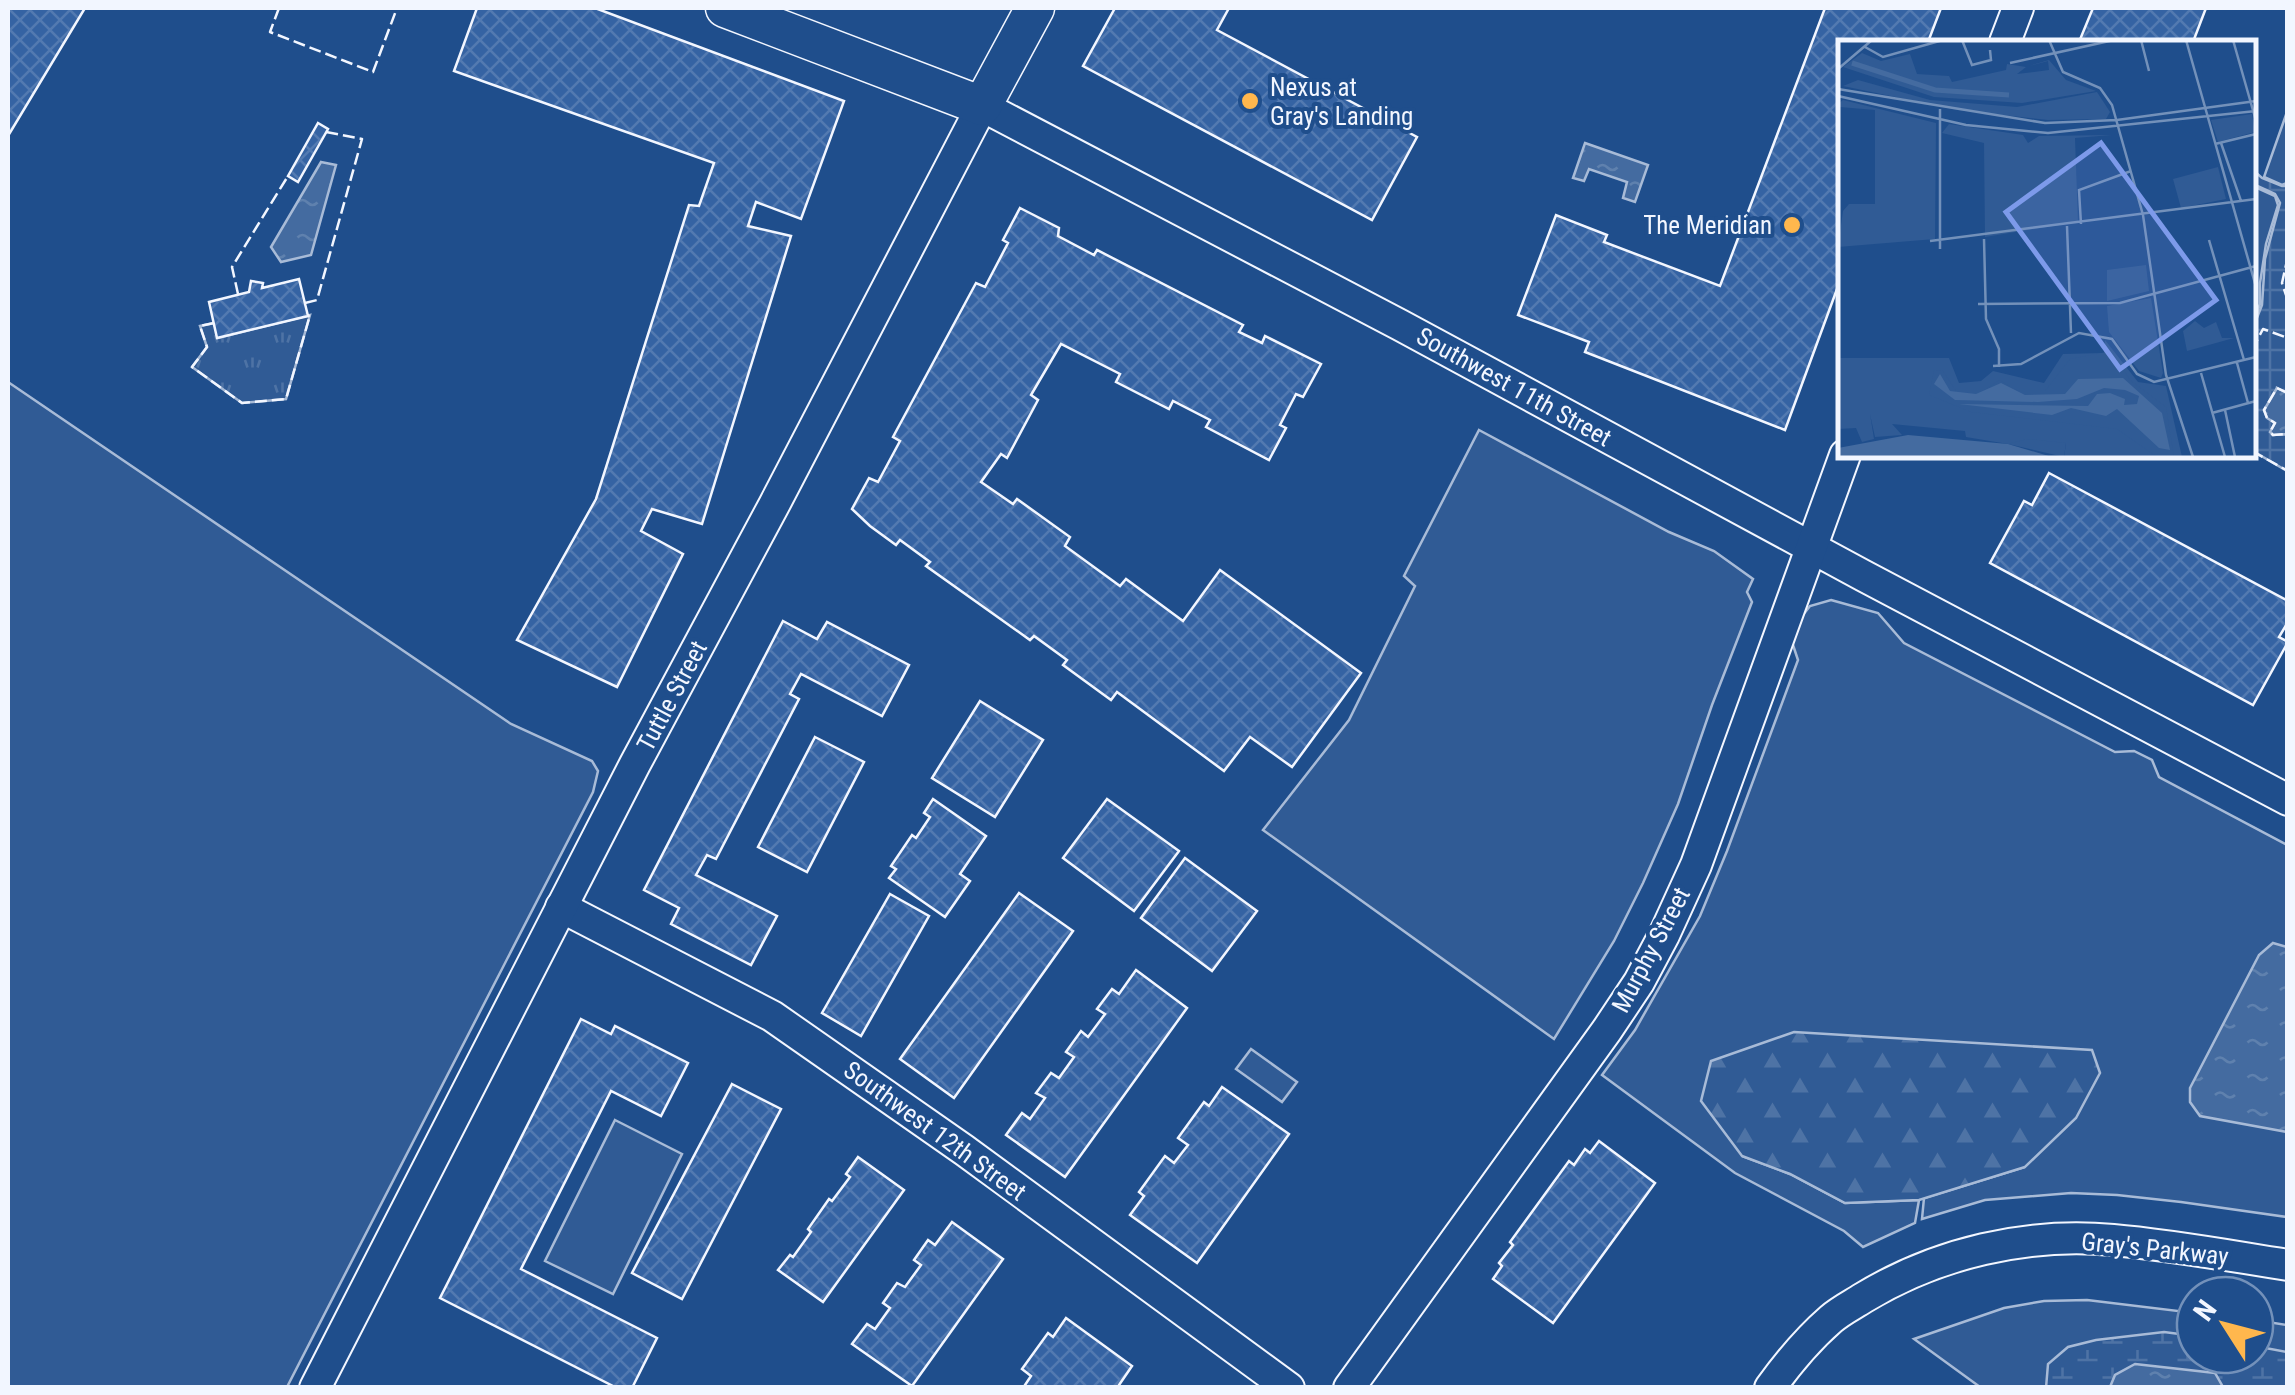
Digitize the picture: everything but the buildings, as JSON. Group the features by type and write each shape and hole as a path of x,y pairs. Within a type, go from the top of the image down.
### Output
{"street":[{"name":"Southwest 11th Street","path":"725,8 982,106 1400,324 2288,800"},
{"name":"Tuttle Street","path":"315,1388 562,907 1035,8"},
{"path":"2006,40 2018,8"},
{"name":"Murphy Street","path":"1350,1388 1579,1069 1638,982 1664,935 1696,865 1844,458"},
{"name":"Southwest 12th Street","path":"562,907 772,1016 964,1150 1289,1388"},
{"name":"Gray's Parkway","path":"1770,1388 1833,1317 1866,1296 1896,1279 1952,1257 2009,1243 2111,1239 2288,1264"}],"shaded area":[{"path":"2287,112 2287,183 2282,185 2264,177"},
{"path":"2255,172 2287,186 2287,393 2277,388 2273,435 2287,434 2287,471 2255,452 2255,323 2262,305 2265,259 2280,203 2275,194 2255,185"},
{"path":"2255,187 2275,196 2278,205 2266,244 2255,318"},
{"path":"8,382 511,724 592,761 598,771 593,792 287,1387 8,1387"},
{"path":"1479,430 1669,532 1714,551 1753,579 1747,592 1752,602 1678,804 1614,941 1554,1039 1263,830 1349,720 1415,586 1404,576"},
{"path":"1831,600 1878,613 1904,643 2115,752 2134,751 2152,760 2159,777 2287,845 2287,1217 2181,1202 2071,1193 1985,1200 1922,1219 1924,1198 2025,1167 1742,1156 1790,1174 1845,1203 1919,1200 1915,1223 1863,1247 1844,1231 1735,1173 1602,1075 1635,1030 1700,916 1798,660 1791,639 1810,606"},
{"path":"1251,1049 1297,1082 1282,1102 1236,1069"},
{"path":"615,1120 682,1154 613,1294 545,1261"},
{"path":"2087,1300 2175,1311 2175,1375 2275,1375 2275,1323 2287,1325 2287,1387 1980,1387 1914,1339 2004,1308 2044,1301"}],"green space":[{"path":"310,315 286,399 242,403 192,367 207,347 200,326 214,323 218,338"},
{"path":"1794,1032 2092,1050 2100,1073 2076,1118 2025,1167 1919,1200 1845,1203 1790,1174 1742,1156 1701,1101 1711,1061"},
{"path":"2175,1333 2175,1375 2275,1375 2275,1350 2287,1352 2287,1387 2046,1388 2048,1364 2068,1347 2096,1340"}],"water":[{"path":"1585,143 1648,165 1635,202 1623,198 1627,182 1589,169 1584,181 1573,178"},
{"path":"321,162 336,165 311,255 281,262 271,247"},
{"path":"2277,388 2287,393 2287,434 2273,435 2270,432 2275,423 2264,410"},
{"path":"2273,943 2287,947 2287,1132 2200,1116 2190,1102 2190,1088 2259,955"},
{"path":"2135,1364 2175,1368 2175,1375 2216,1375 2223,1387 2110,1387 2115,1375"}],"fence":[{"path":"279,8 270,32 373,72 397,8"},
{"path":"305,303 317,300 362,139 326,132"},
{"path":"238,294 232,267 288,176"},
{"path":"2288,256 2282,283 2288,301"},
{"path":"214,323 200,326 207,347 192,367 242,403 286,399 308,316"},
{"path":"2255,344 2263,329 2288,338"},
{"path":"2288,393 2277,388 2264,410 2275,423 2270,432 2288,434"},
{"path":"2255,453 2288,471"}],"place":[{"name":"Nexus at Gray's Landing","path":"1250,101"},
{"name":"The Meridian","path":"1792,225"}]}
